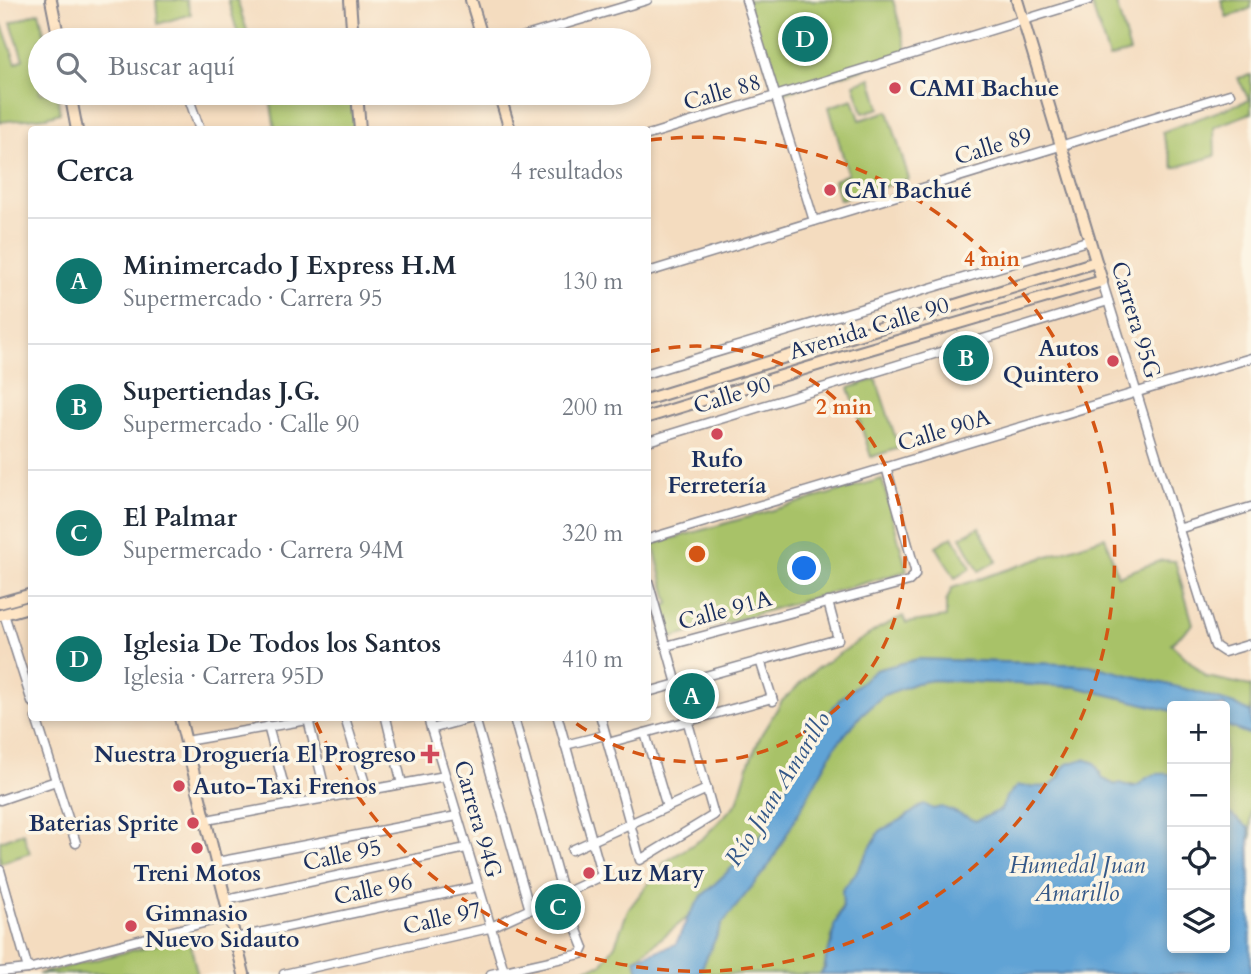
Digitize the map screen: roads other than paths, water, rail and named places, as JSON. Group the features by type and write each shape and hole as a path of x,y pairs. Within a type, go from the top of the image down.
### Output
{"main road":[{"path":"51,0 57,28"},
{"path":"350,0 352,28"},
{"path":"471,0 479,28"},
{"name":"Carrera 95G","path":"1017,0 1102,281"},
{"path":"72,105 76,126"},
{"path":"358,105 360,126"},
{"path":"503,105 509,126"},
{"name":"Avenida Calle 90","path":"651,398 1096,262"},
{"name":"Avenida Calle 90","path":"651,416 1102,281"},
{"path":"1,607 28,596"},
{"path":"1,607 28,606"},
{"path":"181,721 244,974"}],"street":[{"path":"552,28 647,0"},
{"path":"746,0 814,221"},
{"name":"Calle 88","path":"651,134 1089,0"},
{"name":"Calle 89","path":"651,271 1230,94"},
{"path":"191,105 199,126"},
{"name":"Calle 90","path":"651,372 1090,240"},
{"name":"Carrera 95G","path":"1102,281 1214,646 1224,652 1251,644"},
{"name":"Calle 90","path":"651,440 1108,301"},
{"name":"Calle 90A","path":"651,538 1251,358"},
{"name":"Calle 91A","path":"666,646 909,581 915,575 915,570 886,467"},
{"path":"1178,528 1251,507"},
{"path":"602,721 640,860 714,815 651,592"},
{"path":"651,691 838,639 828,602"},
{"path":"1,607 28,690"},
{"path":"565,745 645,733 772,700 760,660"},
{"path":"37,721 76,843"},
{"path":"186,741 296,721"},
{"path":"308,721 327,798"},
{"path":"346,721 367,790"},
{"path":"387,721 402,784"},
{"name":"Carrera 94G","path":"429,721 504,971"},
{"path":"431,729 462,721"},
{"path":"474,721 530,910"},
{"path":"491,974 583,951 584,948 563,894 515,721"},
{"path":"559,721 592,841"},
{"path":"268,726 289,805"},
{"path":"645,733 667,807"},
{"path":"212,819 445,776"},
{"path":"0,800 56,781"},
{"path":"572,850 707,789"},
{"path":"216,862 457,816"},
{"name":"Calle 97","path":"284,974 489,928 602,876 592,841"},
{"name":"Calle 95","path":"226,900 466,848"},
{"path":"0,870 28,969"},
{"name":"Calle 96","path":"235,938 477,887"},
{"path":"0,972 28,969 230,916"}],"water":[{"path":"918,659 1089,665 1225,701 1167,701 1167,710 1077,687 933,680 916,683 884,695 862,714 836,745 770,864 722,924 699,974 640,974 635,959 676,944 688,917 702,896 737,863 764,832 811,735 840,699 876,670"},
{"path":"1230,703 1251,713 1251,735 1230,727"},
{"name":"Humedal Juan Amarillo","path":"1084,759 1095,763 1103,779 1115,785 1120,783 1132,787 1153,775 1167,774 1167,953 1230,953 1230,814 1249,828 1251,974 820,974 825,968 834,926 843,907 842,890 854,876 880,831 924,804 933,809 942,807 976,821 1001,810 1006,797 1017,786 1050,787 1067,764"}],"place":[{"name":"Iglesia De Todos los Santos","path":"805,39"},
{"name":"CAMI Bachue","path":"895,88"},
{"name":"CAI Bachué","path":"830,190"},
{"name":"Supertiendas J.G.","path":"966,358"},
{"name":"Autos Quintero","path":"1113,361"},
{"name":"Rufo Ferretería","path":"717,434"},
{"name":"Minimercado J Express H.M","path":"692,696"},
{"name":"Nuestra Droguería El Progreso","path":"430,754"},
{"name":"Auto-Taxi Frenos","path":"179,786"},
{"name":"Baterias Sprite","path":"193,823"},
{"name":"Treni Motos","path":"197,848"},
{"name":"Luz Mary","path":"589,873"},
{"name":"El Palmar","path":"558,907"},
{"name":"Gimnasio Nuevo Sidauto","path":"131,926"}],"water label":[{"name":"Río Juan Amarillo","path":"778,789"}]}
